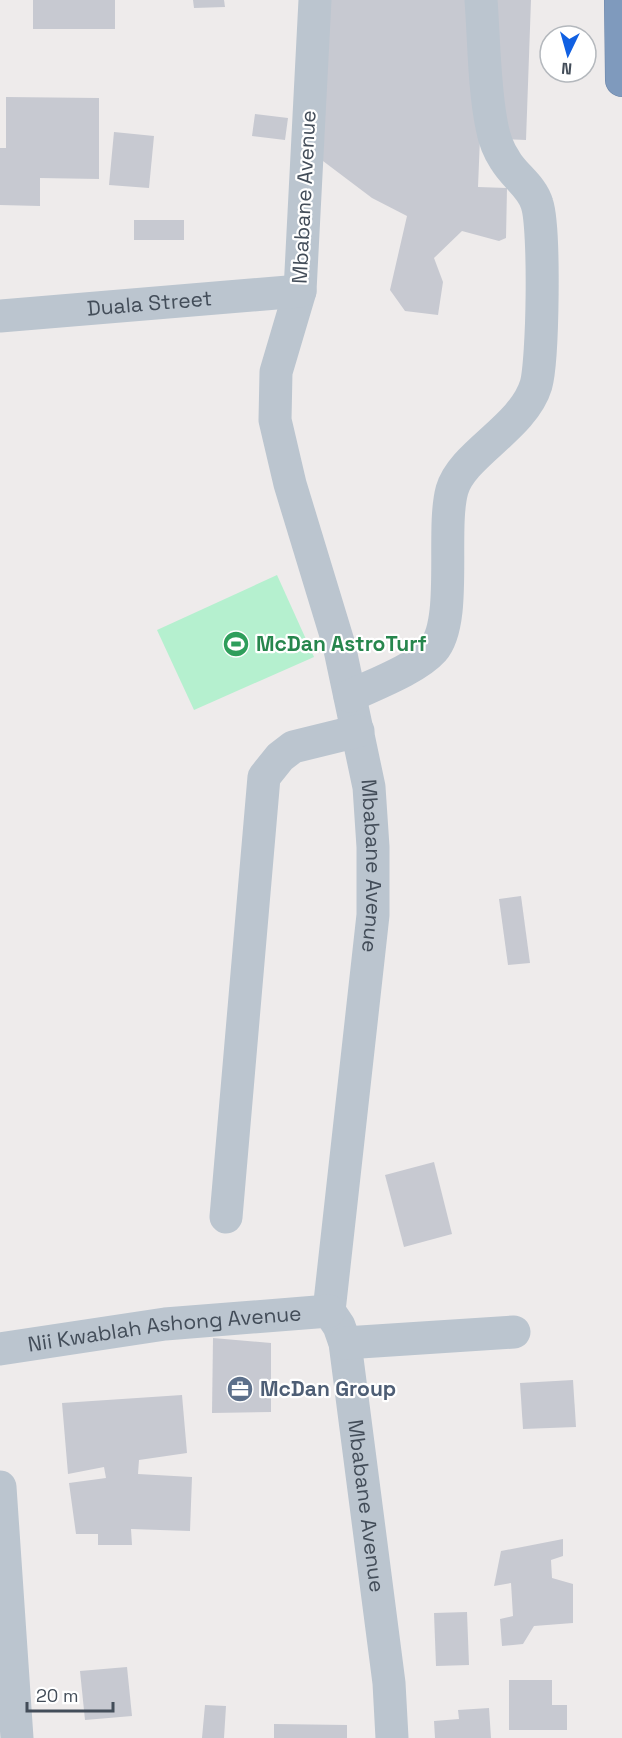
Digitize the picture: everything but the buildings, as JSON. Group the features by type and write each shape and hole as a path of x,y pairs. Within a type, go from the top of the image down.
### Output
{"highway":[{"path":"621,0 622,80"}],"street":[{"name":"Mbabane Avenue","path":"315,0 300,291 276,372 275,420 290,484 339,645 369,787 373,915 330,1311 345,1343 389,1683 393,1738"},
{"path":"350,696 418,661 433,650 444,630 452,488 464,470 525,409 536,385 540,359 541,225 537,202 505,161 492,126 481,0"},
{"name":"Duala Street","path":"0,316 300,291"},
{"path":"226,1217 264,777 280,757 293,747 358,731"},
{"name":"Nii Kwablah Ashong Avenue","path":"0,1348 165,1324 330,1311"},
{"path":"345,1343 514,1332"},
{"path":"0,1487 16,1738"}],"green space":[{"name":"McDan AstroTurf","path":"277,575 314,657 194,710 157,630"}],"place":[{"name":"McDan AstroTurf","path":"236,644"},
{"name":"McDan Group","path":"240,1389"}]}
